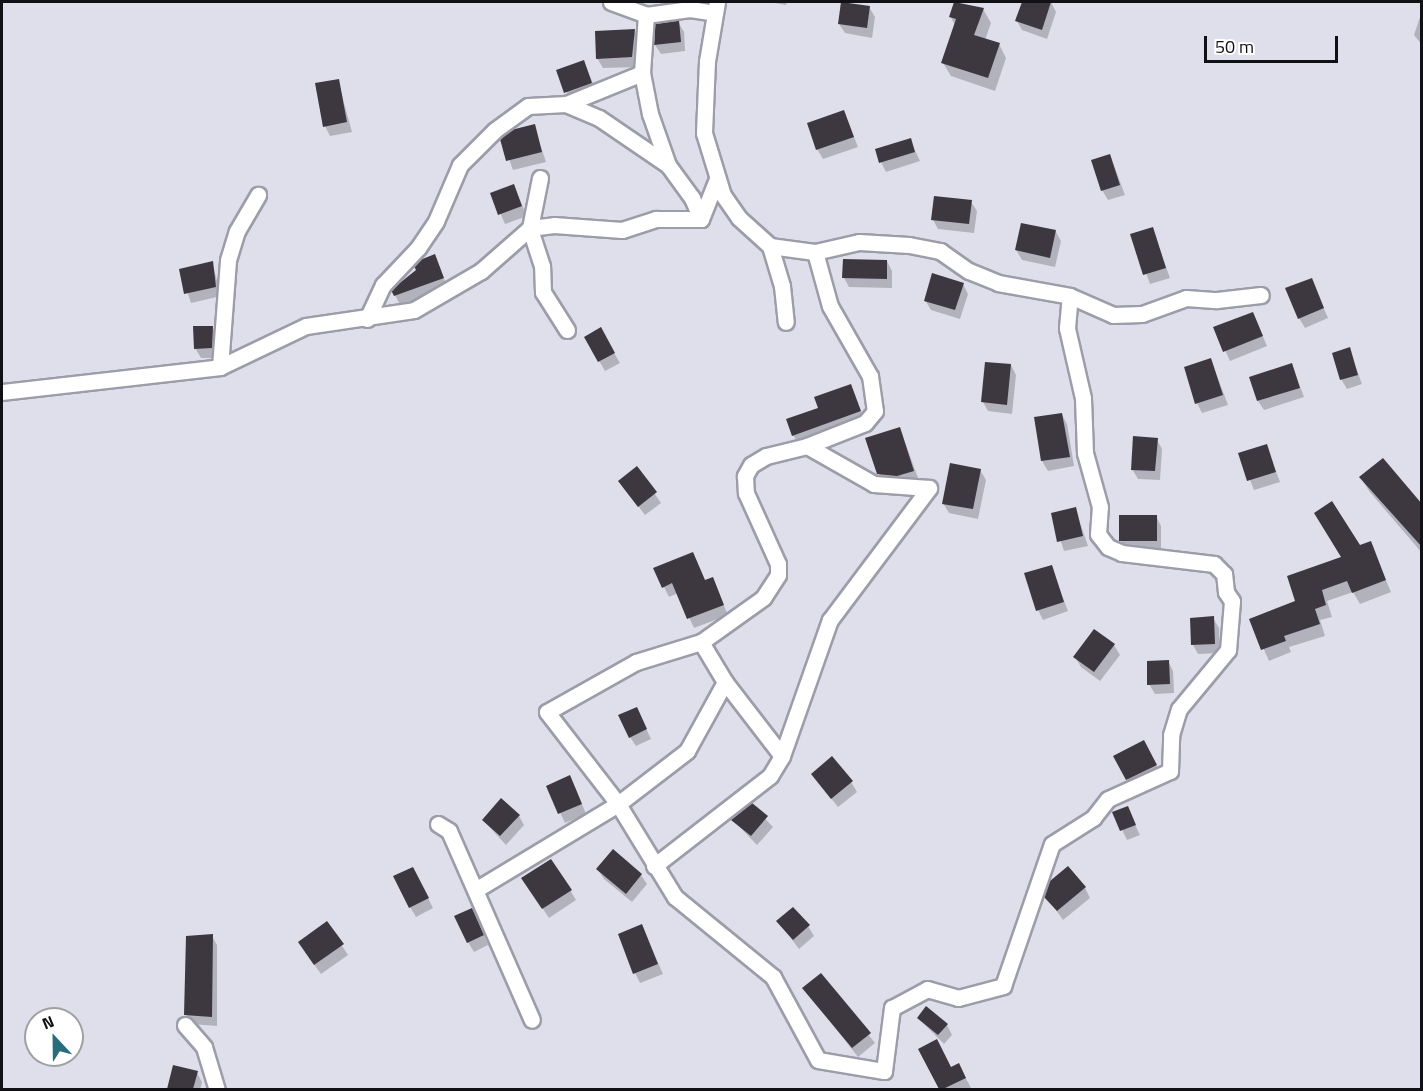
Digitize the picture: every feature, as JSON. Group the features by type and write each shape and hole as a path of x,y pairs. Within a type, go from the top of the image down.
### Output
{"street":[{"path":"611,2 646,15 716,7 707,61 704,133 717,179 739,219 770,246 782,286 786,322"},
{"path":"646,15 642,73 650,114 668,165"},
{"path":"367,320 383,285 418,248 436,221 460,165 495,130 528,106 566,104 642,73"},
{"path":"566,104 599,118 668,165 689,192 701,219"},
{"path":"540,178 530,228 542,266 543,292 567,330"},
{"path":"701,219 717,179"},
{"path":"220,367 228,260 237,231 258,195"},
{"path":"2,392 220,367 306,326 367,320 414,310 481,271 530,228 554,225 622,230 656,219 701,219"},
{"path":"770,246 815,252 859,242 909,245 940,251 969,271 998,283 1070,296 1113,315 1129,316 1186,298 1217,300 1261,295"},
{"path":"815,252 830,306 870,376 875,411 865,423 807,446 766,456 751,465 745,476 746,493 778,564 778,575 764,598 701,642 636,662 547,712 618,804 675,897 773,977 818,1060 884,1071 892,1008 927,989 958,998 1003,986 1052,844 1094,818 1108,800 1170,771 1171,735 1179,709 1228,650 1232,601 1226,592 1224,574 1214,564 1122,553 1108,547 1098,534 1100,507 1085,453 1083,398 1067,328 1070,296"},
{"path":"654,866 770,776 782,756 830,620 929,488 874,484 807,446"},
{"path":"701,642 725,682 782,756"},
{"path":"477,889 618,804 687,751 725,682"},
{"path":"438,824 449,831 477,889 532,1020"},
{"path":"185,1025 204,1047 217,1089"}],"building":[{"path":"841,2 870,6 867,28 838,24"},
{"path":"954,2 984,8 974,35 1000,43 988,78 941,63 956,19 949,17"},
{"path":"1022,2 1051,2 1042,30 1015,21"},
{"path":"679,20 681,42 654,45 655,24"},
{"path":"635,29 632,57 596,59 595,31"},
{"path":"584,60 592,83 564,93 556,70"},
{"path":"339,79 347,122 323,127 315,83"},
{"path":"844,110 854,137 816,150 807,123"},
{"path":"535,124 542,152 506,161 500,139 511,130"},
{"path":"911,138 915,152 879,163 875,149"},
{"path":"1110,154 1120,185 1101,191 1091,160"},
{"path":"514,184 522,206 498,215 490,193"},
{"path":"934,196 972,200 969,224 931,220"},
{"path":"1021,223 1056,230 1050,258 1015,250"},
{"path":"1153,227 1166,268 1143,275 1130,234"},
{"path":"435,254 444,278 394,296 391,290 416,270 414,266 420,260"},
{"path":"843,259 887,260 887,279 842,278"},
{"path":"213,261 216,287 184,294 179,269"},
{"path":"932,273 964,283 955,310 924,301"},
{"path":"1312,278 1324,308 1298,319 1285,288"},
{"path":"1253,312 1263,336 1223,352 1213,327"},
{"path":"193,326 213,326 212,348 194,349"},
{"path":"601,327 615,353 598,362 584,337"},
{"path":"1350,347 1358,375 1340,380 1332,353"},
{"path":"1211,358 1223,395 1195,404 1184,367"},
{"path":"985,362 1011,364 1007,405 981,402"},
{"path":"1292,363 1300,388 1257,401 1249,377"},
{"path":"851,384 861,411 792,436 786,419 818,408 814,397"},
{"path":"1062,413 1070,457 1041,461 1034,417"},
{"path":"900,427 914,471 897,476 877,474 865,438"},
{"path":"1133,436 1158,438 1155,471 1131,470"},
{"path":"1267,444 1276,472 1247,481 1238,453"},
{"path":"1383,458 1422,504 1422,547 1359,477"},
{"path":"950,463 981,469 973,509 942,504"},
{"path":"637,466 657,492 638,507 618,481"},
{"path":"1332,501 1360,545 1371,541 1386,580 1352,593 1347,581 1322,590 1326,605 1315,609 1320,624 1284,636 1286,641 1261,650 1249,619 1295,601 1287,576 1341,557 1314,513"},
{"path":"1076,507 1083,536 1057,542 1051,513"},
{"path":"1119,515 1157,515 1157,541 1119,541"},
{"path":"693,552 705,580 713,577 724,605 687,619 672,583 662,588 653,568"},
{"path":"1052,565 1064,602 1036,611 1024,573"},
{"path":"1214,616 1215,644 1191,645 1190,618"},
{"path":"1094,629 1115,644 1094,672 1073,657"},
{"path":"1169,660 1170,684 1147,685 1147,661"},
{"path":"637,707 647,729 629,738 618,715"},
{"path":"1144,740 1157,765 1126,780 1113,756"},
{"path":"832,756 853,781 831,799 811,774"},
{"path":"570,775 582,804 558,814 546,786"},
{"path":"501,798 520,815 500,836 482,820"},
{"path":"752,803 768,816 751,836 731,820"},
{"path":"1128,806 1136,825 1120,831 1112,812"},
{"path":"613,849 642,874 626,894 596,869"},
{"path":"551,859 572,890 542,909 521,878"},
{"path":"1068,866 1086,887 1057,911 1044,897 1050,881"},
{"path":"413,867 429,898 409,908 393,876"},
{"path":"793,907 810,925 793,940 776,921"},
{"path":"472,908 484,935 467,943 454,916"},
{"path":"327,921 344,944 314,965 298,942"},
{"path":"642,924 658,964 633,974 618,934"},
{"path":"213,934 212,1017 184,1015 186,936"},
{"path":"821,973 871,1033 852,1048 802,988"},
{"path":"926,1006 948,1024 938,1035 917,1018"},
{"path":"937,1039 951,1067 959,1063 966,1078 943,1089 939,1089 918,1049"},
{"path":"173,1065 198,1071 193,1089 167,1089"}]}
